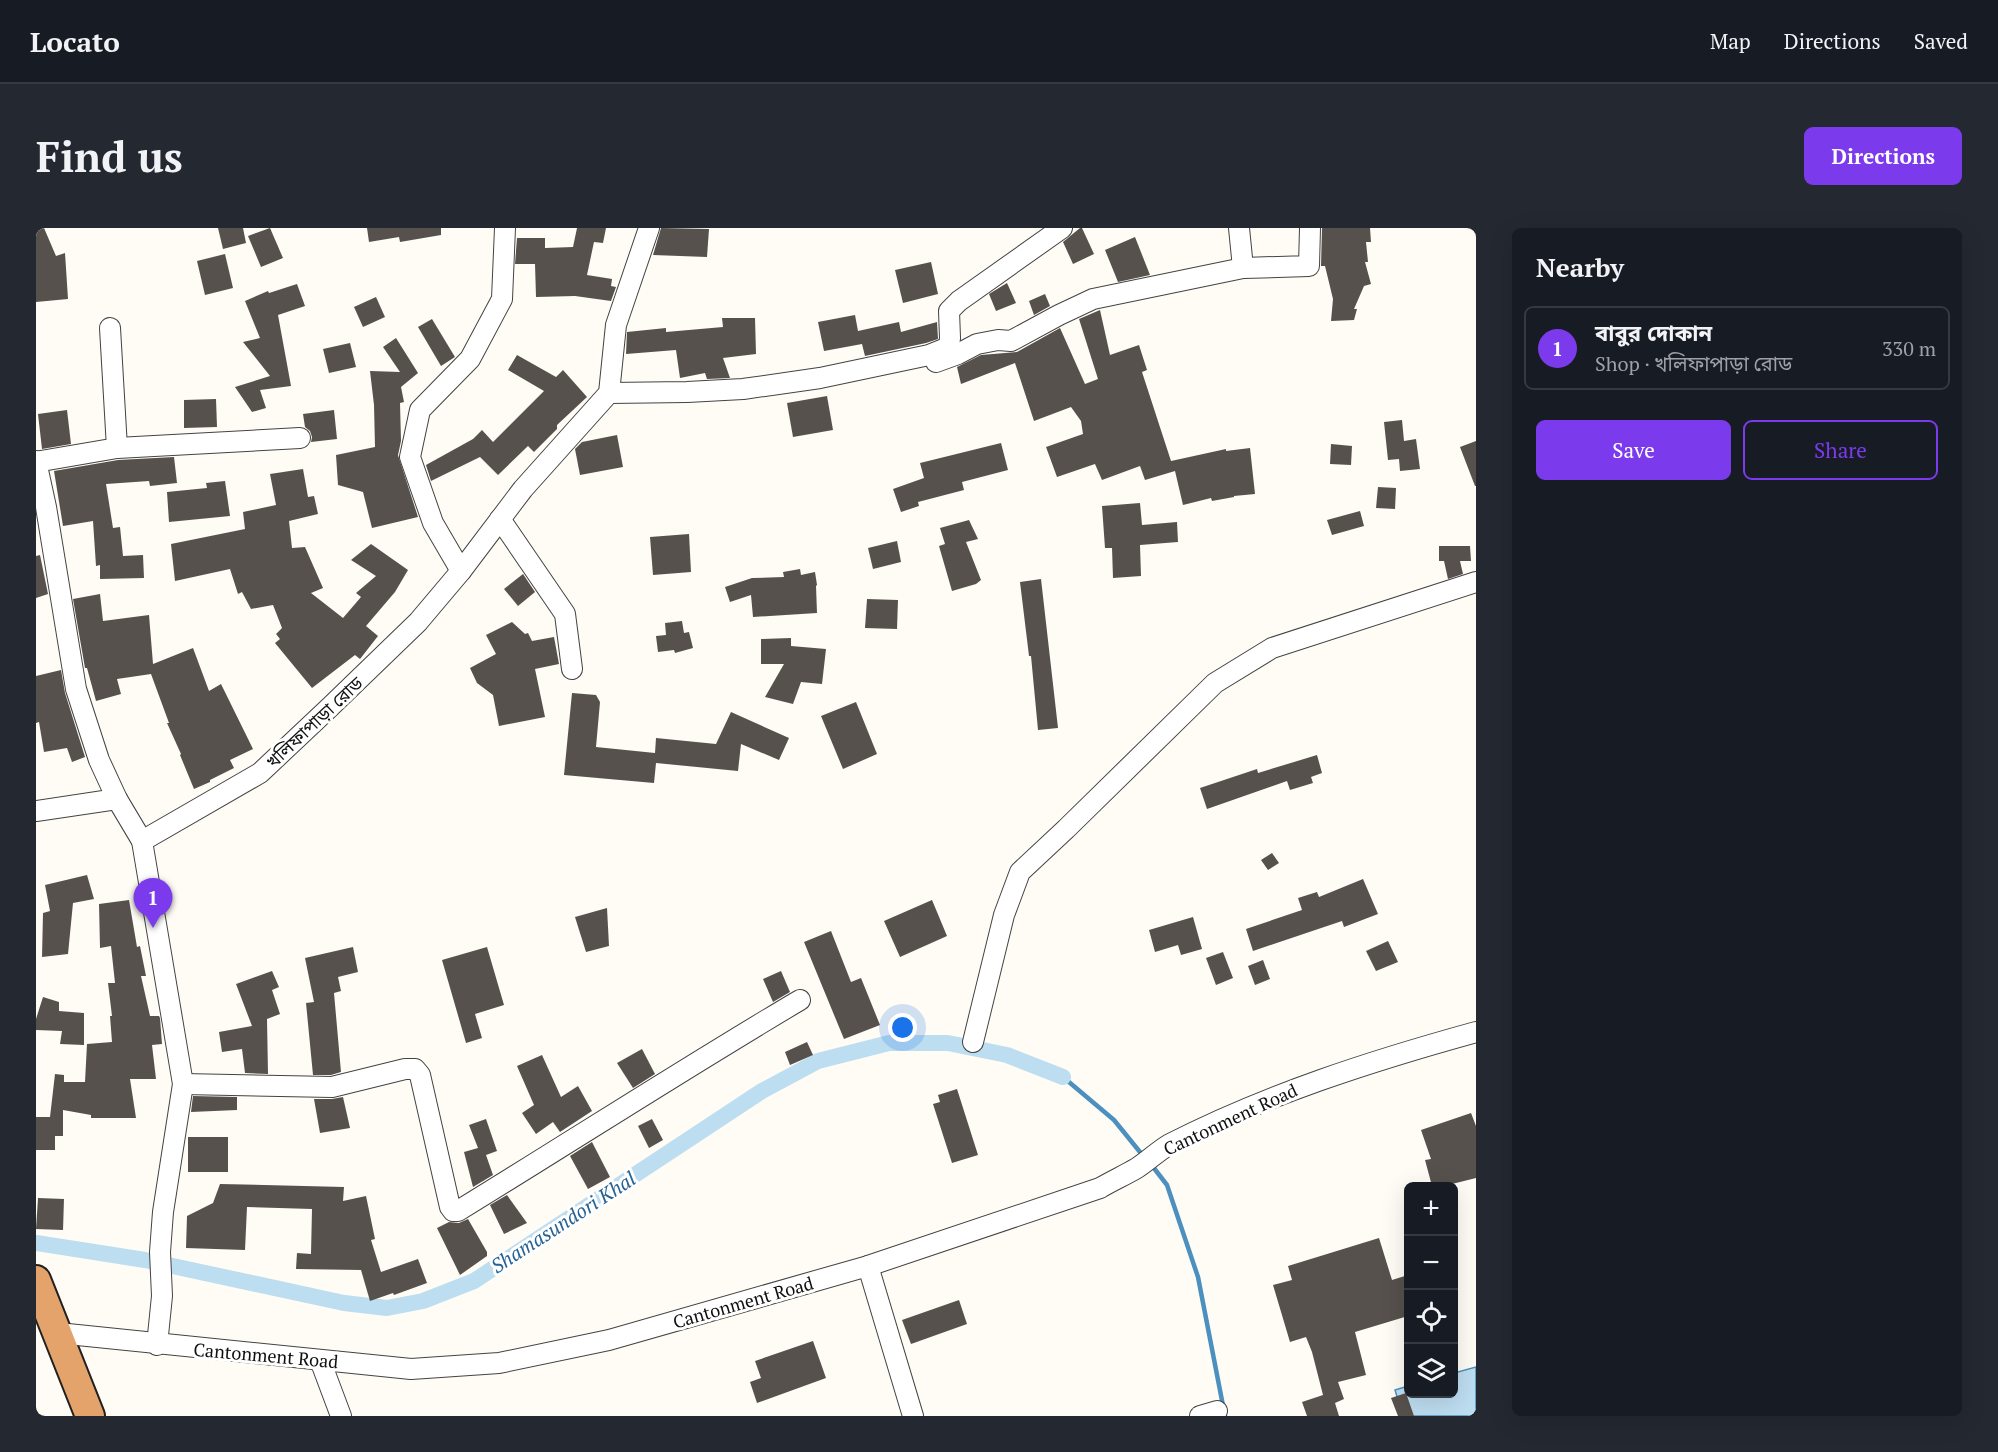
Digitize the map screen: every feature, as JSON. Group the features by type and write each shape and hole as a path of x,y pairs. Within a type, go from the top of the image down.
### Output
{"highway":[{"path":"37,1281 45,1327 72,1416"},
{"path":"45,1327 90,1416"}],"street":[{"path":"461,571 433,523 410,457 420,410 470,359 502,298 505,228"},
{"path":"650,228 616,325 609,393 744,389 820,378 929,355 949,347 949,310 958,301 1062,228"},
{"path":"1239,228 1243,268"},
{"path":"929,355 933,363 977,344 998,340 1011,341 1094,299 1243,268 1309,266 1310,228"},
{"path":"110,328 117,448"},
{"name":"খলিফাপাড়া রোড","path":"142,842 260,773 418,622 461,571 523,489 609,393"},
{"path":"157,1345 162,1296 160,1252 167,1178 183,1084 142,842 117,799 99,760 76,689 46,507 36,462 117,448 300,438"},
{"path":"500,519 565,614 572,669"},
{"path":"973,1042 1004,915 1020,872 1215,683 1272,648 1476,582"},
{"path":"36,811 117,799"},
{"path":"183,1084 332,1087 405,1069 416,1070 420,1075 450,1207 453,1211 458,1211 712,1052 800,1000"},
{"name":"Cantonment Road","path":"45,1327 157,1345 411,1369 499,1363 609,1340 868,1266 1100,1188 1136,1168 1167,1146 1302,1085 1398,1053 1476,1032"},
{"path":"868,1266 913,1416"},
{"path":"320,1360 341,1416"}],"water":[{"path":"1476,1367 1476,1416 1403,1416 1395,1390 1404,1387 1404,1398 1458,1398 1458,1372"}],"building":[{"path":"36,228 44,228 56,256 65,253 68,299 36,302"},
{"path":"218,228 243,228 246,243 223,249"},
{"path":"270,228 283,258 261,267 248,236"},
{"path":"367,228 441,228 441,235 400,242 399,237 369,242"},
{"path":"577,228 606,228 603,243 594,242 587,275 612,279 611,286 616,287 611,301 575,296 536,297 535,264 515,264 517,238 545,238 545,248 573,247"},
{"path":"661,228 709,229 707,257 653,255"},
{"path":"1080,228 1094,254 1073,264 1063,242"},
{"path":"1322,228 1370,228 1371,242 1366,242 1368,262 1365,262 1371,284 1364,286 1354,309 1357,309 1354,320 1331,321 1333,299 1325,266 1321,266"},
{"path":"1135,237 1150,275 1118,282 1105,250"},
{"path":"225,254 233,288 205,295 197,261"},
{"path":"931,262 938,294 903,303 895,270"},
{"path":"1007,283 1016,303 996,311 989,294"},
{"path":"297,284 305,306 278,315 291,386 260,390 266,408 252,412 235,387 270,376 243,342 260,338 245,301 268,291 269,293"},
{"path":"1045,294 1050,306 1034,315 1029,301"},
{"path":"376,297 385,317 363,327 354,307"},
{"path":"1100,310 1110,355 1139,345 1147,370 1142,372 1171,461 1226,449 1226,451 1250,448 1255,494 1212,501 1211,498 1183,505 1175,471 1145,480 1140,466 1102,480 1095,464 1057,477 1046,447 1083,434 1081,421 1071,407 1034,421 1015,363 961,384 957,367 981,355 1017,352 1060,328 1085,384 1098,379 1079,319"},
{"path":"855,315 858,331 899,322 901,332 937,322 938,339 865,356 862,344 824,351 818,322"},
{"path":"722,318 755,318 756,354 723,358 730,378 707,379 705,373 680,378 676,350 626,354 627,332 666,328 666,332 723,327"},
{"path":"432,319 455,357 441,366 418,327"},
{"path":"396,338 418,373 401,387 404,402 400,403 401,441 398,455 418,517 372,528 363,492 338,485 336,455 375,447 370,371 400,372 383,347"},
{"path":"350,343 356,367 329,373 323,349"},
{"path":"517,355 556,377 563,370 587,397 557,425 557,429 534,452 528,446 498,475 480,457 431,481 426,465 473,439 482,430 493,442 544,391 508,370"},
{"path":"827,396 833,430 793,437 787,403"},
{"path":"216,399 217,427 184,428 184,400"},
{"path":"67,410 71,444 42,449 38,414"},
{"path":"334,410 337,439 311,442 312,437 310,431 305,427 303,414"},
{"path":"1402,420 1404,441 1416,439 1420,469 1400,471 1399,459 1388,460 1384,422"},
{"path":"617,435 623,467 580,475 575,449 582,442"},
{"path":"1476,441 1476,486 1475,486 1460,447"},
{"path":"1001,443 1008,470 962,482 964,490 918,502 919,506 901,512 893,489 924,478 920,463"},
{"path":"1331,444 1352,446 1351,465 1330,464"},
{"path":"174,457 177,483 150,486 149,481 106,484 113,528 120,527 123,556 143,555 144,578 100,579 100,565 96,566 93,521 63,526 54,471 118,460"},
{"path":"303,469 308,497 314,496 318,514 289,521 292,548 305,547 323,588 311,593 343,618 361,597 356,593 376,576 351,560 371,544 408,570 395,592 366,626 378,636 360,659 355,655 312,688 275,643 280,639 276,634 282,628 273,605 251,609 242,592 238,594 230,569 175,581 171,544 245,529 243,512 276,505 270,474"},
{"path":"225,481 230,516 169,522 167,492 207,488 206,483"},
{"path":"1378,487 1396,488 1395,509 1376,508"},
{"path":"1140,503 1142,525 1177,522 1178,542 1140,545 1141,576 1113,578 1112,548 1105,548 1102,506"},
{"path":"1360,511 1364,526 1332,535 1327,520"},
{"path":"969,520 978,539 966,542 981,580 976,584 952,591 939,546 945,544 940,528"},
{"path":"689,534 691,572 653,575 650,537"},
{"path":"897,541 901,562 873,569 868,548"},
{"path":"1439,546 1470,546 1471,561 1460,561 1463,574 1448,579 1444,561 1439,561"},
{"path":"40,555 48,594 36,598 36,556"},
{"path":"800,569 801,575 815,572 817,613 753,617 751,595 730,602 725,587 752,578 784,577 783,572"},
{"path":"523,574 535,592 518,606 504,589"},
{"path":"1041,579 1058,728 1038,730 1031,656 1029,656 1020,582"},
{"path":"100,594 103,621 149,615 153,664 193,648 209,691 221,684 253,749 230,760 234,768 194,789 167,723 169,723 151,674 117,679 121,694 96,701 87,668 85,668 73,599"},
{"path":"867,599 898,600 897,629 865,628"},
{"path":"682,621 684,633 689,632 693,648 675,653 674,650 658,652 656,636 666,635 665,623"},
{"path":"512,622 525,634 528,633 532,641 554,637 559,664 535,669 545,717 499,726 493,695 477,683 470,668 496,654 486,635"},
{"path":"791,638 791,646 826,649 822,684 801,682 793,704 765,697 784,664 761,664 761,639"},
{"path":"61,670 65,693 85,757 72,762 67,748 44,752 39,722 36,723 36,676"},
{"path":"572,693 596,695 600,702 596,747 655,753 656,738 716,744 731,712 789,738 779,760 741,744 738,771 656,763 654,783 564,775"},
{"path":"856,702 877,754 843,769 821,716"},
{"path":"1317,755 1322,773 1311,777 1313,783 1290,790 1287,781 1207,809 1200,788 1257,769 1258,773"},
{"path":"1272,853 1279,863 1268,870 1261,860"},
{"path":"87,875 94,899 73,903 68,954 42,957 43,913 50,911 45,885"},
{"path":"1363,879 1378,914 1344,927 1342,921 1253,951 1246,929 1302,910 1298,898 1317,892 1319,897"},
{"path":"129,900 137,947 140,946 146,976 141,976 150,1016 160,1018 162,1044 152,1045 156,1079 130,1079 136,1118 91,1118 91,1115 63,1110 63,1136 55,1136 55,1150 36,1150 36,1117 50,1117 55,1074 64,1075 64,1082 85,1082 87,1044 112,1042 108,983 115,983 111,946 100,948 99,904"},
{"path":"932,900 947,936 900,957 884,921"},
{"path":"607,908 609,946 586,952 575,917"},
{"path":"1193,917 1202,949 1181,955 1178,945 1155,952 1149,930"},
{"path":"831,931 851,982 861,978 880,1025 844,1039 804,942"},
{"path":"1388,941 1398,962 1376,971 1366,951"},
{"path":"353,947 358,972 338,977 341,991 334,993 341,1072 331,1075 313,1075 306,1003 314,1002 305,958"},
{"path":"487,947 504,1005 475,1014 482,1038 466,1043 442,960"},
{"path":"1223,952 1233,978 1216,985 1206,958"},
{"path":"1263,960 1270,979 1255,985 1248,966"},
{"path":"272,971 279,987 272,990 280,1014 267,1019 268,1074 245,1073 242,1049 222,1052 219,1032 252,1026 236,984"},
{"path":"781,971 790,992 773,1002 763,979"},
{"path":"43,997 59,1002 59,1011 84,1013 84,1045 60,1044 62,1031 36,1030 36,1019"},
{"path":"807,1042 813,1055 790,1065 785,1052"},
{"path":"642,1049 655,1074 633,1088 617,1063"},
{"path":"542,1055 561,1097 578,1086 592,1111 560,1132 553,1122 536,1134 522,1113 534,1105 517,1066"},
{"path":"957,1089 978,1155 952,1163 933,1104 940,1102 938,1095"},
{"path":"193,1096 237,1097 237,1110 191,1112"},
{"path":"343,1097 350,1128 320,1133 314,1099"},
{"path":"1471,1113 1476,1126 1476,1178 1458,1182 1431,1182 1425,1160 1431,1159 1421,1130"},
{"path":"486,1119 497,1151 486,1155 493,1175 473,1187 464,1152 478,1148 469,1125"},
{"path":"652,1119 663,1140 649,1148 638,1126"},
{"path":"188,1137 228,1137 228,1172 188,1172"},
{"path":"592,1142 610,1177 588,1189 570,1156"},
{"path":"220,1184 344,1187 343,1201 366,1196 375,1239 371,1240 381,1272 418,1259 427,1283 370,1301 361,1270 296,1269 297,1253 311,1254 312,1209 247,1207 245,1250 186,1248 187,1216 213,1203"},
{"path":"507,1195 527,1223 504,1234 490,1205"},
{"path":"38,1198 64,1199 63,1230 36,1229"},
{"path":"468,1219 487,1252 487,1256 460,1275 437,1228 449,1222 459,1223"},
{"path":"1379,1238 1392,1280 1404,1276 1404,1317 1355,1332 1366,1375 1338,1382 1344,1399 1335,1403 1339,1416 1307,1416 1302,1402 1323,1395 1306,1337 1290,1342 1273,1285 1292,1280 1288,1266"},
{"path":"959,1300 967,1324 911,1344 902,1320"},
{"path":"813,1341 826,1378 757,1403 750,1382 761,1378 755,1361"},
{"path":"1404,1394 1414,1416 1398,1416 1391,1398"}],"waterway":[{"name":"Shamasundori Khal","path":"36,1243 145,1260 344,1303 387,1308 423,1301 474,1281 762,1091 818,1061 889,1043 948,1043 1007,1055 1063,1077"},
{"path":"1063,1077 1114,1120 1144,1157"},
{"path":"1150,1163 1167,1185 1198,1277 1225,1416"}],"place":[{"name":"বাবুর দোকান","path":"153,928"}]}
